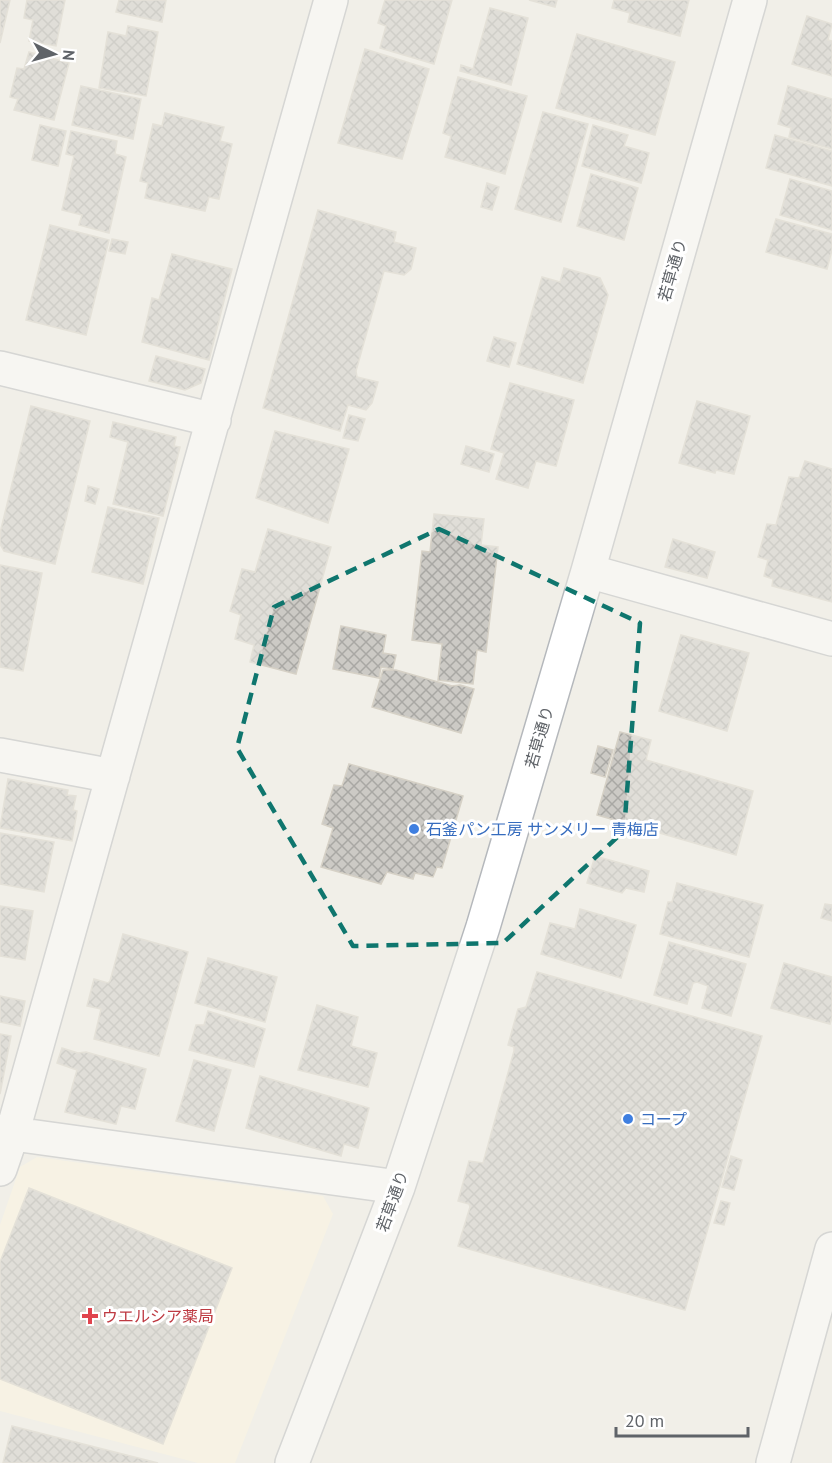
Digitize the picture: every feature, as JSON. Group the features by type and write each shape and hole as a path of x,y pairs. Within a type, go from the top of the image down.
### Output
{"street":[{"path":"0,1169 6,1133 113,776 331,0"},
{"name":"若草通り","path":"292,1463 398,1187 483,927 588,572 750,0"},
{"path":"0,368 214,420"},
{"path":"588,572 832,639"},
{"path":"0,755 113,776"},
{"path":"6,1133 398,1187"},
{"path":"773,1463 832,1249"}],"highlighted area":[{"path":"439,529 640,623 624,831 503,943 353,946 237,748 274,607"}],"shaded area":[{"path":"37,1157 323,1196 333,1214 235,1463 198,1463 0,1411 0,1225 20,1167"}],"building":[{"path":"0,0 10,0 0,43"},
{"path":"27,0 65,0 56,46 29,41 33,20 24,18"},
{"path":"119,0 166,0 162,22 116,12"},
{"path":"385,0 452,0 434,64 380,48 386,26 378,23"},
{"path":"529,0 557,0 555,7"},
{"path":"614,0 689,0 680,36 628,22 630,13 612,8"},
{"path":"490,8 528,18 511,85 460,71 461,65 473,69"},
{"path":"807,16 832,24 828,40 832,41 832,76 792,64"},
{"path":"128,26 158,32 146,96 99,88 108,32 126,36"},
{"path":"577,34 675,62 655,135 556,108"},
{"path":"365,49 429,69 402,159 338,143"},
{"path":"29,52 69,63 54,120 14,110 18,99 10,97 17,68 24,69"},
{"path":"458,77 527,96 505,174 445,157 451,136 443,133"},
{"path":"81,86 141,99 133,139 72,125"},
{"path":"788,86 832,99 832,149 789,137 791,128 778,124"},
{"path":"543,112 588,124 561,222 515,209"},
{"path":"165,113 224,127 220,141 232,144 219,199 209,197 205,211 145,198 148,183 140,181 153,124 162,126"},
{"path":"40,125 66,131 58,166 32,160"},
{"path":"593,125 628,135 624,146 649,153 641,183 582,166"},
{"path":"71,131 117,141 115,154 126,157 109,233 79,225 82,215 62,210 74,156 66,154"},
{"path":"775,135 832,151 832,186 766,168"},
{"path":"591,174 638,188 624,240 577,226"},
{"path":"790,179 832,191 832,230 780,215"},
{"path":"487,183 499,187 492,210 481,207"},
{"path":"318,210 396,232 394,242 416,248 411,269 404,275 384,271 356,371 357,377 378,382 372,403 366,410 348,405 340,431 263,408"},
{"path":"776,219 832,234 832,250 827,269 766,252"},
{"path":"50,225 109,240 86,335 26,320"},
{"path":"112,239 128,242 125,254 109,251"},
{"path":"172,254 232,269 209,360 142,342 152,298 159,300"},
{"path":"564,268 600,278 608,295 583,383 517,364 542,277 560,282"},
{"path":"494,337 516,343 509,367 487,361"},
{"path":"156,356 205,369 201,383 185,390 149,381"},
{"path":"510,383 574,400 556,466 536,461 528,488 496,479 504,453 491,449"},
{"path":"697,401 750,416 734,474 716,470 715,473 679,463"},
{"path":"31,406 90,421 55,564 4,551 0,544 0,533"},
{"path":"349,415 365,419 358,441 343,438"},
{"path":"113,422 176,437 174,446 180,447 163,516 113,504 128,442 110,437"},
{"path":"275,431 349,449 328,523 256,498"},
{"path":"466,446 494,454 489,472 461,464"},
{"path":"805,461 832,469 832,602 772,586 773,579 764,576 768,560 758,557 767,524 776,525 789,477 799,478"},
{"path":"88,486 99,489 95,504 85,501"},
{"path":"108,507 159,518 143,584 92,572"},
{"path":"434,514 484,519 481,545 498,547 486,652 477,650 473,684 438,680 442,644 412,640 422,551 430,552"},
{"path":"268,529 331,547 296,674 250,662 254,645 235,639 241,615 230,611 242,569 255,572"},
{"path":"673,539 715,552 707,578 665,567"},
{"path":"0,565 42,573 23,671 0,667"},
{"path":"341,626 386,635 383,653 396,655 393,669 381,667 379,678 333,669"},
{"path":"681,635 749,653 727,731 659,711"},
{"path":"383,670 396,670 452,686 460,685 474,689 461,733 372,707"},
{"path":"620,732 651,740 646,760 753,791 736,855 597,815"},
{"path":"598,746 613,750 605,777 591,773"},
{"path":"349,764 463,796 442,868 437,867 433,877 415,873 413,879 387,872 381,884 321,867 333,828 322,824 334,785 342,786"},
{"path":"8,779 68,790 67,795 76,796 73,810 77,811 72,841 0,828"},
{"path":"0,833 54,842 44,892 0,884"},
{"path":"595,856 649,871 644,892 626,888 622,893 587,883"},
{"path":"677,883 763,905 749,957 660,934 668,902 672,902"},
{"path":"825,904 832,905 832,921 821,918"},
{"path":"0,906 33,911 25,960 0,956"},
{"path":"580,909 636,925 621,978 541,954 550,923 575,929"},
{"path":"123,934 188,952 159,1056 94,1039 101,1009 87,1006 94,979 108,983 110,981"},
{"path":"669,942 746,964 731,1016 702,1008 708,986 697,982 693,983 687,1004 654,995"},
{"path":"208,958 277,977 265,1022 195,1003"},
{"path":"784,963 832,977 830,1024 771,1008"},
{"path":"537,972 762,1036 685,1310 458,1246 470,1207 469,1204 458,1201 469,1161 483,1163 514,1051 514,1047 508,1045 518,1009 526,1007"},
{"path":"0,996 25,1001 20,1026 0,1022"},
{"path":"317,1005 358,1017 351,1046 377,1053 368,1087 298,1070"},
{"path":"208,1011 265,1029 254,1067 189,1050 196,1025 204,1025"},
{"path":"0,1034 11,1036 0,1094"},
{"path":"62,1048 78,1053 86,1052 146,1069 135,1109 121,1106 116,1124 65,1112 77,1070 57,1063"},
{"path":"194,1060 231,1070 214,1131 176,1121"},
{"path":"260,1076 369,1108 358,1148 344,1144 341,1156 246,1128"},
{"path":"731,1156 742,1160 734,1190 722,1187"},
{"path":"29,1188 232,1268 163,1444 0,1379 0,1262"},
{"path":"721,1201 730,1203 724,1225 714,1223"},
{"path":"12,1426 158,1463 3,1463"}],"place":[{"name":"石釜パン工房 サンメリー 青梅店","path":"414,829"},
{"name":"コープ","path":"628,1119"},
{"name":"ウエルシア薬局","path":"90,1316"}]}
